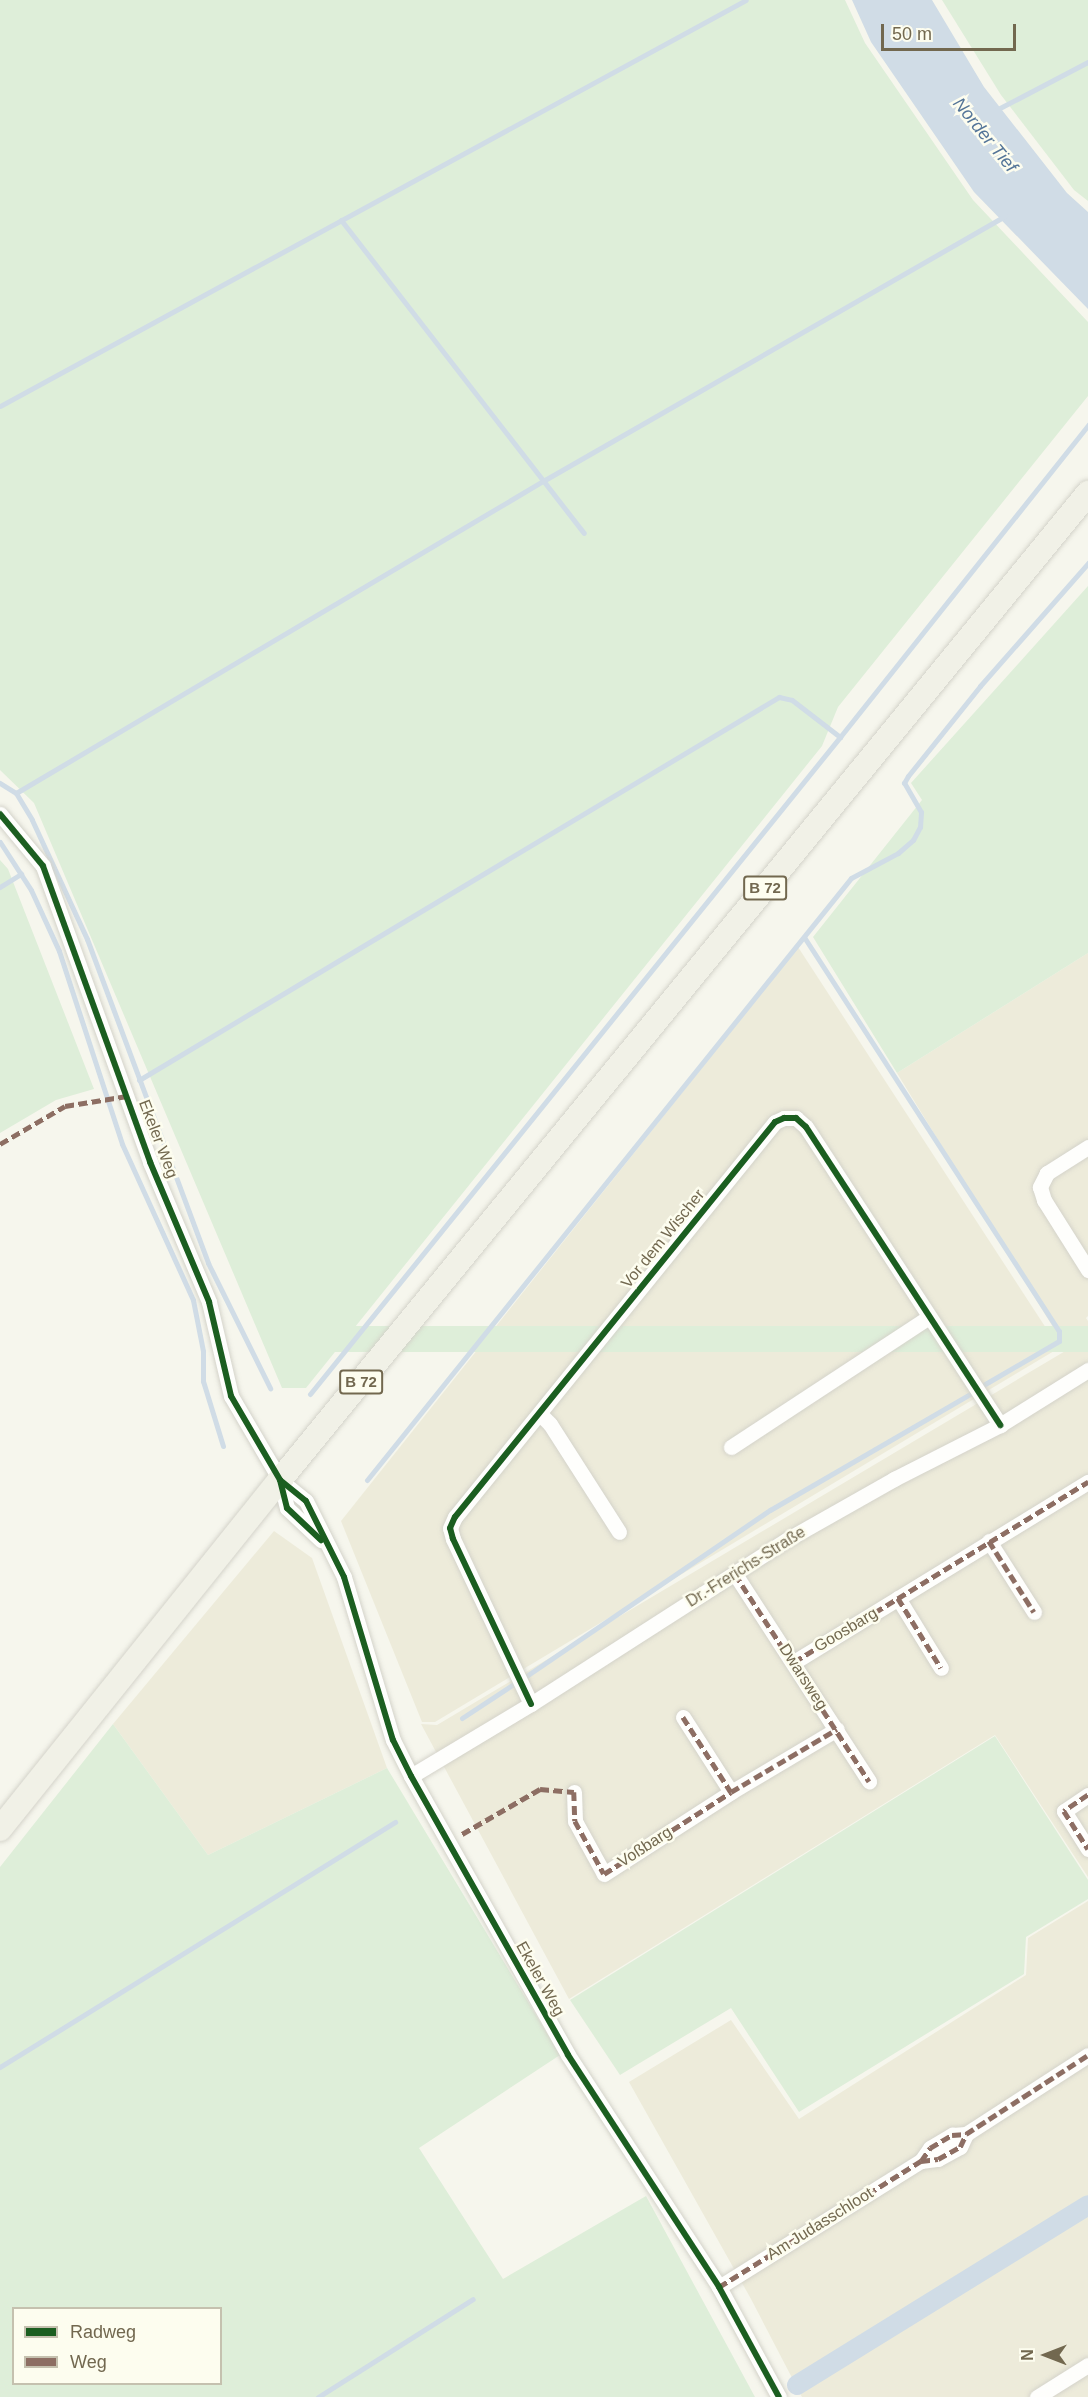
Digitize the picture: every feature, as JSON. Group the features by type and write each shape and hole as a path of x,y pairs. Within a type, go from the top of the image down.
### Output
{"main road":[{"name":"B 72","path":"0,1829 280,1480 1088,493"}],"street":[{"name":"Ekeler Weg","path":"0,814 43,866 150,1162 209,1302 231,1396 280,1480 306,1502 330,1549 349,1590 393,1740 568,2055 719,2287 779,2397"},
{"name":"Vor dem Wischer","path":"531,1704 458,1550 450,1528 455,1517 775,1122 784,1118 796,1118 806,1127 1000,1425"},
{"path":"1088,1147 1047,1173 1040,1187 1044,1200 1088,1270"},
{"path":"731,1447 929,1317"},
{"name":"Dr.-Frerichs-Straße","path":"411,1776 531,1704 789,1539 894,1479 1000,1425 1088,1370"},
{"path":"540,1414 550,1424 619,1532"},
{"name":"Goosbarg","path":"794,1662 989,1541 1086,1489"},
{"path":"989,1541 1034,1612"},
{"name":"Dwarsweg","path":"735,1574 869,1781"},
{"path":"898,1598 941,1668"},
{"path":"683,1717 731,1792"},
{"name":"Voßbarg","path":"574,1792 575,1821 604,1874 731,1792 837,1729"},
{"path":"1088,1795 1064,1811 1088,1849"},
{"name":"Am Judasschloot","path":"719,2287 921,2161 930,2148 952,2135 966,2134 1088,2055"},
{"path":"1036,2397 1088,2365"}],"shaded area":[{"path":"798,947 1059,1348 435,1722 422,1722 341,1521"},
{"path":"1088,953 1088,1316 1086,1318 1088,1321 1088,1877 995,1735 569,1999 421,1724 437,1725 1067,1350 897,1073"},
{"path":"274,1531 312,1558 387,1768 208,1855 113,1724"},
{"path":"1088,1901 1088,2397 802,2397 751,2299 629,2082 731,2020 799,2119 1026,1975 1028,1938"}],"green space":[{"path":"0,0 845,0 865,43 973,200 1088,322 1088,396 838,707 822,746 306,1388 282,1388 34,803 0,770"},
{"path":"942,0 1088,0 1088,201 1074,190 1001,95"},
{"path":"1088,586 1088,953 897,1073 813,937 922,800 911,783"},
{"path":"0,860 8,869 94,1089 56,1100 0,1133"},
{"path":"315,1326 1088,1326 1088,1352 315,1352"},
{"path":"113,1724 208,1855 387,1768 560,2055 419,2148 503,2279 646,2196 755,2397 0,2397 0,1867"},
{"path":"995,1736 1088,1880 1088,1899 1026,1937 1024,1974 799,2112 731,2008 620,2075 570,2000"}],"water":[{"name":"Norder Tief","path":"852,0 932,0 984,87 1067,193 1088,212 1088,309 974,192 871,42"}],"waterway":[{"path":"0,406 746,0"},
{"path":"996,110 1088,62"},
{"path":"16,793 543,481 1005,216"},
{"path":"341,220 584,533"},
{"path":"139,1080 779,697 792,700 840,737 1088,425"},
{"path":"367,1480 851,878 898,853 913,840 920,827 921,812 904,783 908,776 980,686 1088,563"},
{"path":"310,1394 840,737"},
{"path":"0,783 16,793 32,820 87,939 208,1263 270,1388"},
{"path":"0,842 31,890 59,951 122,1144 193,1300 203,1351 203,1381 223,1446"},
{"path":"0,887 21,874"},
{"path":"804,937 1059,1331 1059,1341 985,1384"},
{"path":"522,1679 770,1510 972,1393"},
{"path":"462,1718 512,1685"},
{"path":"0,2067 395,1822"},
{"path":"797,2385 1088,2205"},
{"path":"318,2397 473,2299"}],"marked path":[{"path":"0,1144 65,1106 127,1096"},
{"path":"794,1662 1088,1482"},
{"path":"989,1541 1034,1612"},
{"path":"735,1574 869,1781"},
{"path":"898,1598 941,1668"},
{"path":"683,1717 731,1792"},
{"path":"462,1834 540,1789 574,1792 575,1821 604,1874 731,1792 837,1729"},
{"path":"1088,1795 1064,1811 1088,1849"},
{"path":"719,2287 921,2161 938,2159 960,2147 966,2134 1088,2055"},
{"path":"921,2161 930,2148 952,2135 966,2134"}],"cycle path":[{"path":"0,814 43,866 150,1162 209,1302 231,1396 280,1480 287,1508 321,1540"},
{"path":"531,1704 453,1539 450,1528 455,1517 775,1122 784,1118 796,1118 806,1127 1000,1425"},
{"path":"280,1480 306,1501 344,1577 393,1740 411,1776 568,2055 719,2287 779,2397"}]}
